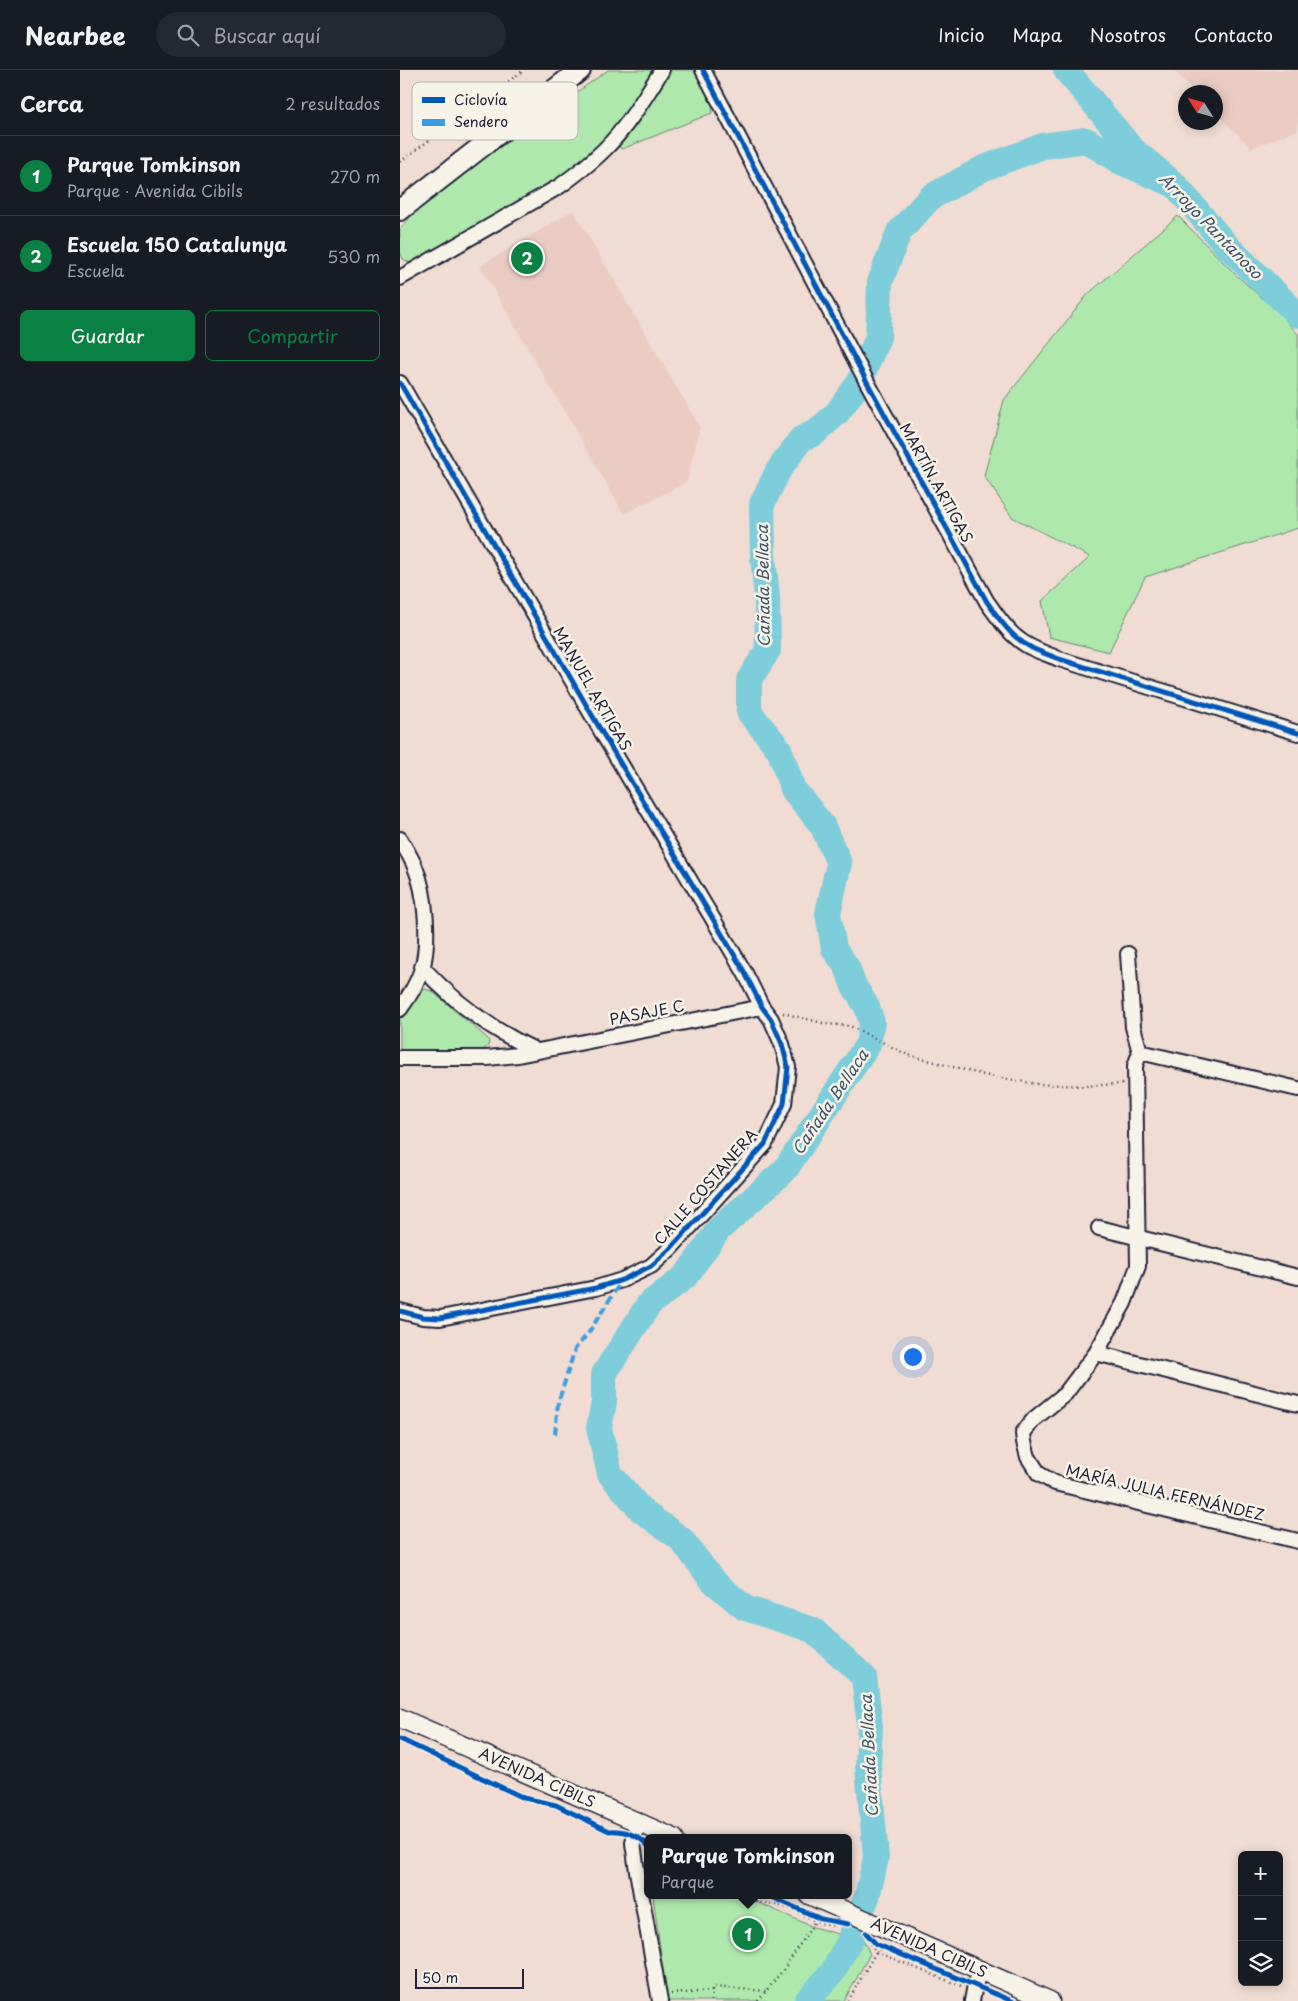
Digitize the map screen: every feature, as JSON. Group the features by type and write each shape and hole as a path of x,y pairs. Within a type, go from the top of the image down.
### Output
{"main road":[{"path":"565,82 580,70"},
{"path":"400,210 490,140"}],"street":[{"path":"400,278 560,186 582,170 606,149 630,119 662,70"},
{"name":"MARTÍN ARTIGAS","path":"703,70 867,382 987,602 1016,638 1030,647 1060,659 1298,733"},
{"name":"MANUEL ARTIGAS","path":"400,383 603,734 745,973 762,1007"},
{"path":"400,839 415,867 423,893 425,939 422,968 416,984 400,1010"},
{"path":"1128,954 1133,1026 1140,1052 1135,1066 1138,1266 1124,1303 1096,1353 1298,1404"},
{"path":"422,968 436,983 479,1019 537,1051"},
{"name":"PASAJE C","path":"400,1058 487,1058 537,1051 762,1007"},
{"name":"CALLE COSTANERA","path":"400,1311 423,1317 440,1318 596,1288 622,1280 651,1266 670,1249 765,1144 784,1104 788,1067 782,1044 771,1019 762,1007"},
{"path":"1140,1052 1298,1089"},
{"path":"1099,1228 1298,1277"},
{"name":"MARÍA JULIA FERNÁNDEZ","path":"1096,1353 1066,1394 1034,1419 1023,1433 1028,1457 1039,1474 1054,1483 1298,1541"},
{"name":"AVENIDA CIBILS","path":"400,1718 664,1834"},
{"path":"636,1822 633,1843 637,1871 664,1998"},
{"name":"AVENIDA CIBILS","path":"818,1899 825,1902 843,1920 872,1929 896,1933 975,1988 1050,2001"}],"path":[{"path":"508,82 524,70"},
{"path":"400,162 430,140"},
{"path":"762,1007 827,1024 850,1026 908,1055 984,1075 1037,1084 1084,1086 1135,1083"},
{"path":"747,1899 787,1907 828,1926 843,1920"},
{"path":"776,1899 821,1919 843,1920"},
{"path":"758,2001 784,1969 816,1920 825,1902"},
{"path":"872,1929 876,1944 892,1950"},
{"path":"872,1929 876,1952"},
{"path":"848,2001 876,1952 896,1933"},
{"path":"876,1952 963,1987 975,1988"},
{"path":"929,1966 975,1988"},
{"path":"710,2001 714,1987 766,1991"},
{"path":"664,1998 712,1991"}],"shaded area":[{"path":"1173,70 1298,70 1298,130 1251,148 1223,119 1223,85 1188,85"},
{"path":"573,210 700,427 687,482 624,514 480,266"}],"green space":[{"path":"608,70 656,70 641,94 603,143 575,168 410,263 403,259 400,251 400,229 412,215 468,170 510,140 578,140 578,91"},
{"path":"671,70 694,70 713,105 712,113 622,149 617,145"},
{"path":"1178,216 1236,275 1277,311 1298,334 1298,528 1145,577 1109,652 1049,637 1042,601 1090,557 1012,517 984,476 1004,400 1088,294"},
{"path":"425,989 432,991 487,1038 489,1041 488,1046 480,1052 400,1055 400,1018"},
{"path":"654,1899 750,1899 813,1927 864,1941 870,1954 844,2001 667,2001"}],"waterway":[{"name":"Arroyo Pantanoso","path":"1066,70 1132,149 1175,185 1227,246 1298,315"},
{"name":"Cañada Bellaca","path":"807,2001 832,1973 850,1940 867,1897 876,1858 868,1766 870,1726 864,1677 813,1630 745,1608 713,1581 681,1539 642,1511 610,1474 599,1428 604,1402 604,1374 649,1304 685,1277 719,1229 785,1170 868,1044 872,1023 867,1007 853,984 847,967 834,949 828,913 839,863 822,825 793,789 779,749 749,712 749,680 768,650 762,504 778,471 801,439 815,433 837,413 859,383 878,337 880,282 899,232 931,197 984,168 1043,146 1086,140 1119,161 1175,185"}],"marked path":[{"path":"555,1434 558,1403 575,1349 589,1332 622,1280"}],"cycle path":[{"path":"703,70 867,382 987,602 1009,630 1027,645 1059,659 1298,733"},
{"path":"400,383 603,734 745,973 762,1007 771,1019 782,1044 788,1067 784,1104 765,1144 670,1249 651,1266 622,1280 596,1288 440,1318 423,1317 400,1311"},
{"path":"400,1739 524,1798 556,1805 609,1831 626,1832 644,1842"},
{"path":"776,1899 821,1919 848,1924"},
{"path":"866,1933 876,1944 1012,2001"}],"place":[{"name":"Escuela 150 Catalunya","path":"527,258"},
{"name":"Parque Tomkinson","path":"748,1934"}]}
